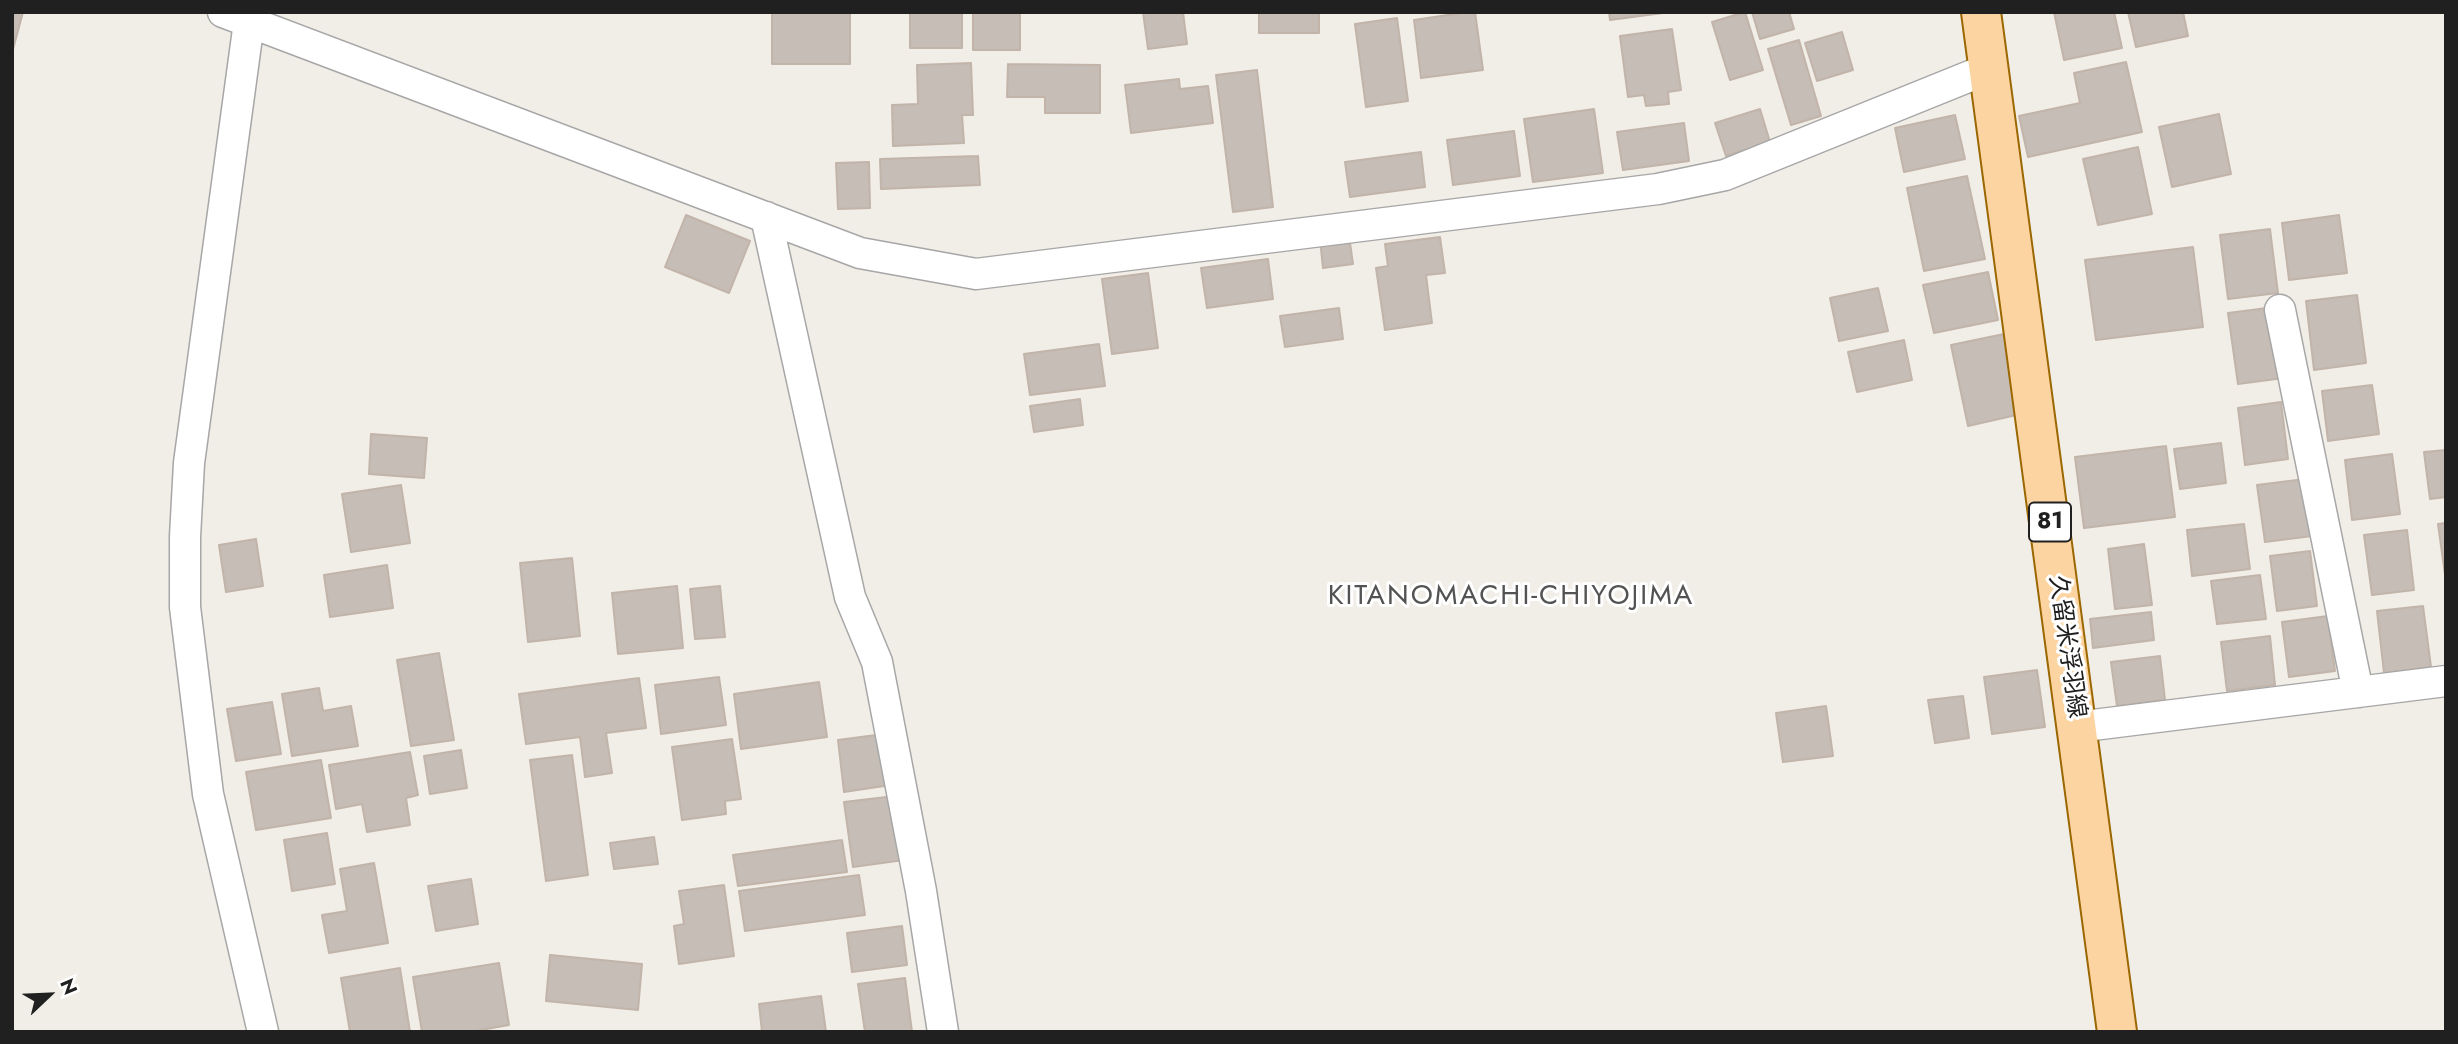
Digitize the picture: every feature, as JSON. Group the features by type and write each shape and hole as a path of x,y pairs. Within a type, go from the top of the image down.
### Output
{"main road":[{"name":"久留米浮羽線","path":"1981,12 2118,1032"}],"street":[{"path":"263,1032 208,794 185,607 185,537 190,463 236,17 860,253 976,274 1658,190 1725,175 1990,68"},
{"path":"766,217 850,597 877,662 921,891 943,1032"},
{"path":"2280,310 2358,692"},
{"path":"2077,727 2446,681"}],"building":[{"path":"12,12 23,12 12,53"},
{"path":"772,12 850,12 850,64 772,64"},
{"path":"910,12 962,12 962,48 910,48"},
{"path":"973,12 1020,12 1020,50 973,50"},
{"path":"1143,12 1183,12 1187,44 1148,49"},
{"path":"1259,12 1319,12 1319,33 1259,33"},
{"path":"1475,12 1483,70 1421,78 1414,20"},
{"path":"1609,12 1663,12 1663,13 1610,20"},
{"path":"1745,12 1763,70 1730,80 1712,22"},
{"path":"1752,12 1789,12 1794,29 1760,39"},
{"path":"2054,12 2114,12 2122,48 2064,60"},
{"path":"2128,12 2183,12 2188,36 2136,47"},
{"path":"1397,18 1408,101 1366,107 1355,24"},
{"path":"1672,29 1681,90 1668,92 1669,104 1646,106 1644,95 1628,97 1620,36"},
{"path":"1842,32 1853,70 1817,81 1805,43"},
{"path":"1799,40 1821,116 1791,125 1768,49"},
{"path":"2126,62 2142,132 2028,157 2019,116 2080,103 2074,73"},
{"path":"971,63 973,115 962,115 964,143 893,146 892,105 918,104 917,65"},
{"path":"1008,64 1100,65 1100,113 1045,113 1045,97 1007,97"},
{"path":"1257,70 1273,207 1233,212 1216,75"},
{"path":"1179,79 1180,89 1208,86 1213,123 1131,133 1125,85"},
{"path":"1594,109 1603,173 1533,182 1524,119"},
{"path":"1760,109 1770,142 1726,156 1715,123"},
{"path":"2219,114 2231,174 2172,187 2159,127"},
{"path":"1955,115 1965,159 1904,172 1895,128"},
{"path":"1684,123 1689,161 1623,170 1617,132"},
{"path":"1514,131 1520,176 1453,185 1447,140"},
{"path":"2138,147 2152,214 2098,225 2083,159"},
{"path":"1421,152 1425,187 1350,197 1345,162"},
{"path":"978,156 980,185 881,189 880,159"},
{"path":"869,162 870,208 838,209 836,163"},
{"path":"1967,176 1985,259 1924,271 1907,188"},
{"path":"686,215 750,241 729,293 665,267"},
{"path":"2339,215 2347,273 2289,280 2282,223"},
{"path":"2270,229 2278,293 2228,299 2220,235"},
{"path":"1349,236 1353,264 1323,268 1320,240"},
{"path":"1440,237 1445,273 1426,275 1432,323 1385,330 1376,268 1388,266 1385,244"},
{"path":"2193,247 2203,327 2096,340 2085,260"},
{"path":"1268,259 1273,299 1207,308 1201,268"},
{"path":"1988,272 1998,320 1934,333 1923,285"},
{"path":"1148,273 1158,348 1112,354 1102,279"},
{"path":"1878,288 1888,331 1839,341 1830,298"},
{"path":"2357,295 2366,363 2314,370 2306,301"},
{"path":"2275,307 2284,378 2238,384 2228,313"},
{"path":"1339,308 1343,339 1285,347 1280,316"},
{"path":"2004,334 2021,414 1968,426 1951,345"},
{"path":"1904,340 1912,380 1857,392 1848,352"},
{"path":"1099,344 1105,386 1030,395 1024,354"},
{"path":"2372,385 2379,434 2328,441 2322,391"},
{"path":"1080,399 1083,425 1034,432 1030,406"},
{"path":"2281,402 2288,459 2245,465 2238,408"},
{"path":"371,434 427,438 424,478 369,474"},
{"path":"2221,443 2226,483 2180,489 2174,449"},
{"path":"2166,446 2175,517 2084,528 2075,457"},
{"path":"2446,450 2446,497 2430,499 2424,452"},
{"path":"2392,454 2400,514 2352,520 2345,460"},
{"path":"2305,479 2312,536 2265,542 2257,485"},
{"path":"401,485 410,543 351,552 342,494"},
{"path":"2446,523 2446,582 2438,524"},
{"path":"2244,524 2250,569 2192,576 2187,530"},
{"path":"2407,530 2414,590 2372,595 2364,535"},
{"path":"256,539 263,586 226,592 219,545"},
{"path":"2144,544 2152,605 2115,609 2108,549"},
{"path":"2310,551 2317,606 2277,611 2270,556"},
{"path":"572,558 580,636 528,642 520,563"},
{"path":"387,565 393,608 330,617 324,575"},
{"path":"2260,575 2266,619 2217,624 2211,581"},
{"path":"677,586 683,648 618,654 612,593"},
{"path":"720,586 725,637 695,639 690,589"},
{"path":"2423,606 2431,667 2384,673 2377,611"},
{"path":"2151,612 2154,640 2093,648 2090,619"},
{"path":"2328,616 2335,671 2289,677 2282,622"},
{"path":"2270,636 2275,685 2227,691 2221,642"},
{"path":"439,653 454,740 411,746 397,660"},
{"path":"2160,656 2165,700 2117,706 2111,662"},
{"path":"2037,670 2045,727 1992,734 1984,677"},
{"path":"719,677 726,725 661,734 655,685"},
{"path":"639,678 646,728 606,733 612,773 585,777 580,737 526,744 519,694"},
{"path":"819,682 827,737 741,749 734,694"},
{"path":"319,688 323,711 351,706 358,746 292,756 282,694"},
{"path":"1963,696 1969,738 1935,743 1928,700"},
{"path":"272,702 281,754 236,761 227,709"},
{"path":"1826,706 1833,756 1783,762 1776,713"},
{"path":"884,734 891,785 844,792 838,740"},
{"path":"732,739 741,799 725,801 726,814 682,820 672,747"},
{"path":"461,750 467,788 430,794 424,756"},
{"path":"410,752 418,795 406,798 410,825 367,832 362,804 336,809 329,765"},
{"path":"572,755 588,875 546,881 530,760"},
{"path":"321,760 331,818 256,830 246,772"},
{"path":"895,796 904,860 853,867 844,802"},
{"path":"327,833 335,884 292,891 284,840"},
{"path":"654,837 658,864 614,869 610,843"},
{"path":"842,840 847,872 738,886 733,855"},
{"path":"374,863 388,943 329,953 322,915 347,911 340,869"},
{"path":"859,875 865,915 745,931 739,891"},
{"path":"471,879 478,924 436,931 428,886"},
{"path":"724,885 734,956 679,964 674,926 684,924 679,891"},
{"path":"902,926 907,965 852,972 847,933"},
{"path":"550,955 642,964 638,1010 546,1001"},
{"path":"499,963 509,1025 470,1032 422,1032 413,977"},
{"path":"400,968 410,1032 350,1032 341,978"},
{"path":"905,978 912,1032 865,1032 858,984"},
{"path":"821,996 826,1032 762,1032 759,1004"}],"district":[{"name":"KITANOMACHI-CHIYOJIMA","path":"1511,597"}]}
